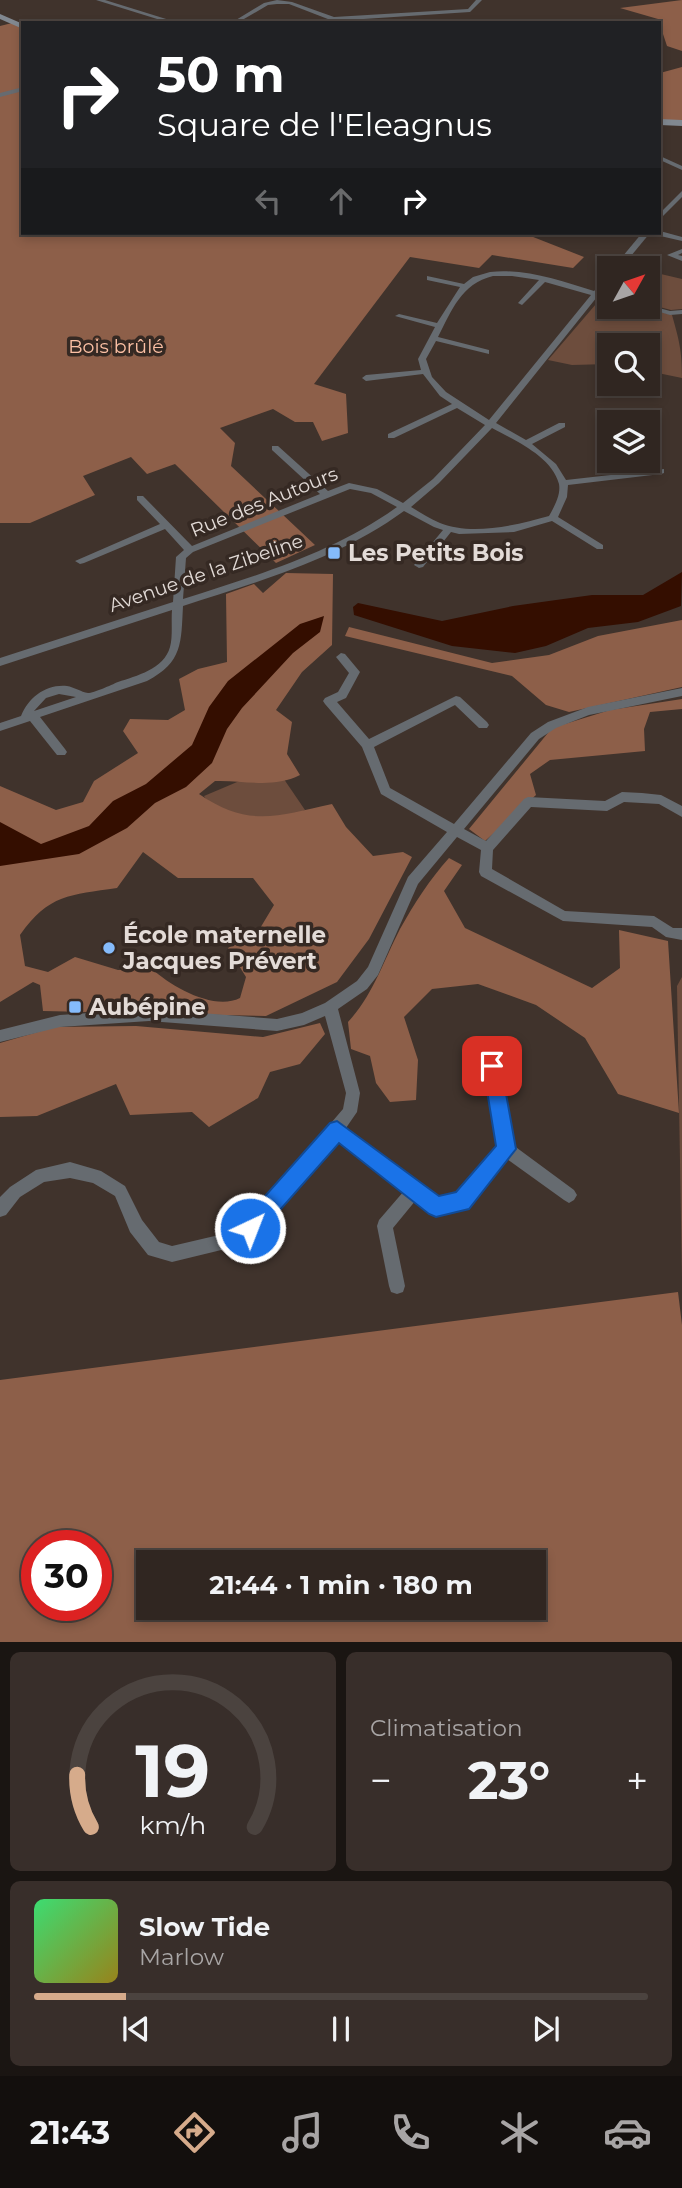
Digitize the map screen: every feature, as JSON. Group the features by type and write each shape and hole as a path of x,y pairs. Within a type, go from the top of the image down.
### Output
{"main road":[{"path":"0,16 21,26"},
{"path":"661,122 682,122"}],"street":[{"path":"99,0 170,21"},
{"path":"236,21 266,4 277,2 339,19 470,10 479,0"},
{"path":"0,95 21,90"},
{"path":"661,158 680,166"},
{"path":"661,172 680,166"},
{"path":"661,217 682,193"},
{"path":"661,234 682,239"},
{"path":"627,256 644,235"},
{"path":"682,251 671,253 682,259"},
{"path":"430,278 464,286 494,275 512,274 596,293"},
{"path":"522,303 543,279"},
{"path":"464,286 422,359 422,372 433,386 457,405 525,444 544,459 564,483"},
{"name":"Avenue de la Zibeline","path":"0,662 306,561 404,507 458,459 596,293"},
{"path":"660,310 682,312"},
{"path":"399,316 440,326"},
{"path":"434,338 486,352"},
{"path":"366,378 422,372"},
{"path":"391,436 457,405"},
{"path":"525,444 562,425"},
{"path":"275,448 325,494"},
{"path":"564,483 661,471"},
{"path":"419,565 449,528 459,531 514,529 552,518 560,505 564,483"},
{"name":"Rue des Autours","path":"0,727 144,678 161,668 170,659 175,647 181,557 190,550 349,486 363,487 449,528"},
{"path":"139,498 190,550"},
{"path":"552,518 600,547"},
{"path":"79,561 166,525"},
{"path":"341,657 355,672 342,695 329,701 367,745 385,791 487,848"},
{"path":"61,752 29,717 29,705 42,694 62,689 87,697"},
{"path":"0,1036 60,1021 149,1015 277,1026 304,1019 330,1007 362,985 373,971 413,881 535,736 553,723 608,706 682,692"},
{"path":"367,745 456,700 483,725"},
{"path":"682,812 661,800 642,798 622,797 607,806 528,802 487,848 485,872 564,916 654,922 671,933 682,934"},
{"path":"0,1209 15,1192 41,1175 70,1170 96,1176 120,1191 136,1226 154,1249 172,1254 240,1238 350,1112 353,1093 330,1007"},
{"path":"492,1066 506,1149 569,1195"},
{"path":"337,1130 413,1192 436,1206 462,1202 506,1149"},
{"path":"397,1286 385,1226 413,1192"}],"shaded area":[{"path":"660,274 682,279 682,309 660,307"},
{"path":"597,303 597,319 660,319 660,312 672,315 680,345 682,378 660,373 660,333 597,333 597,364 572,365 548,360"},
{"path":"682,572 681,606 638,622 588,628 546,646 515,653 452,646 354,615 353,607 358,603 442,621 513,606 592,595 643,595"},
{"path":"324,616 320,632 293,653 242,708 227,729 212,763 186,787 155,803 127,828 79,854 0,866 0,822 41,844 89,826 113,801 146,784 192,745 209,707 228,681 300,624"},
{"path":"275,766 305,810 232,841 204,796"},
{"path":"682,977 682,1278 677,986"}],"green space":[{"path":"682,0 682,51 667,46 661,21 620,8"},
{"name":"Bois brûlé","path":"12,23 21,27 21,235 528,235 584,257 573,268 492,255 479,268 410,257 314,384 346,394 348,433 322,441 313,422 295,422 273,409 220,428 235,443 231,466 315,545 276,563 175,464 147,474 131,457 83,476 95,495 30,523 0,523 0,26"},
{"path":"682,67 682,124 661,123 661,73"},
{"path":"286,573 333,574 332,645 302,672 276,710 292,722 287,754 300,775 269,783 215,781 199,794 233,812 249,815 279,815 332,804 346,827 373,856 403,852 412,857 369,939 337,982 266,1016 43,1011 40,985 33,982 0,1002 0,786 56,810 83,802 94,781 138,753 123,731 130,719 168,720 185,710 179,679 198,669 227,662 226,594 254,584 263,593","holes":["143,852 178,878 253,878 274,905 259,930 228,948 246,977 240,998 230,1001 206,999 182,990 152,969 118,970 75,957 48,972 25,966 20,935 31,921 51,904 73,895 117,888"]},
{"path":"682,620 682,687 569,712 546,705 512,676 345,636 349,627 492,663 549,655 598,636"},
{"path":"682,699 682,709 650,712 644,729 645,751 550,760 530,774 536,795 485,841 469,829 552,728 610,710"},
{"path":"449,858 462,865 444,891 465,928 592,988 620,968 619,930 668,941 679,1113 618,1094 585,1038 536,1005 478,984 432,989 404,1017 418,1060 416,1100 390,1102 376,1083 370,1056 351,1049 348,1022 371,989 411,910"},
{"path":"320,1023 325,1034 300,1064 270,1072 258,1098 209,1127 192,1112 130,1115 116,1084 37,1116 0,1117 0,1043 55,1027 136,1026 263,1037"},
{"path":"678,1292 682,1325 682,1642 0,1642 0,1380"}],"place":[{"name":"Les Petits Bois","path":"334,553"},
{"name":"École maternelle Jacques Prévert","path":"109,948"},
{"name":"Aubépine","path":"75,1007"}],"route":[{"path":"250,1228 337,1130 413,1192 436,1206 462,1202 506,1149 492,1066"}]}
